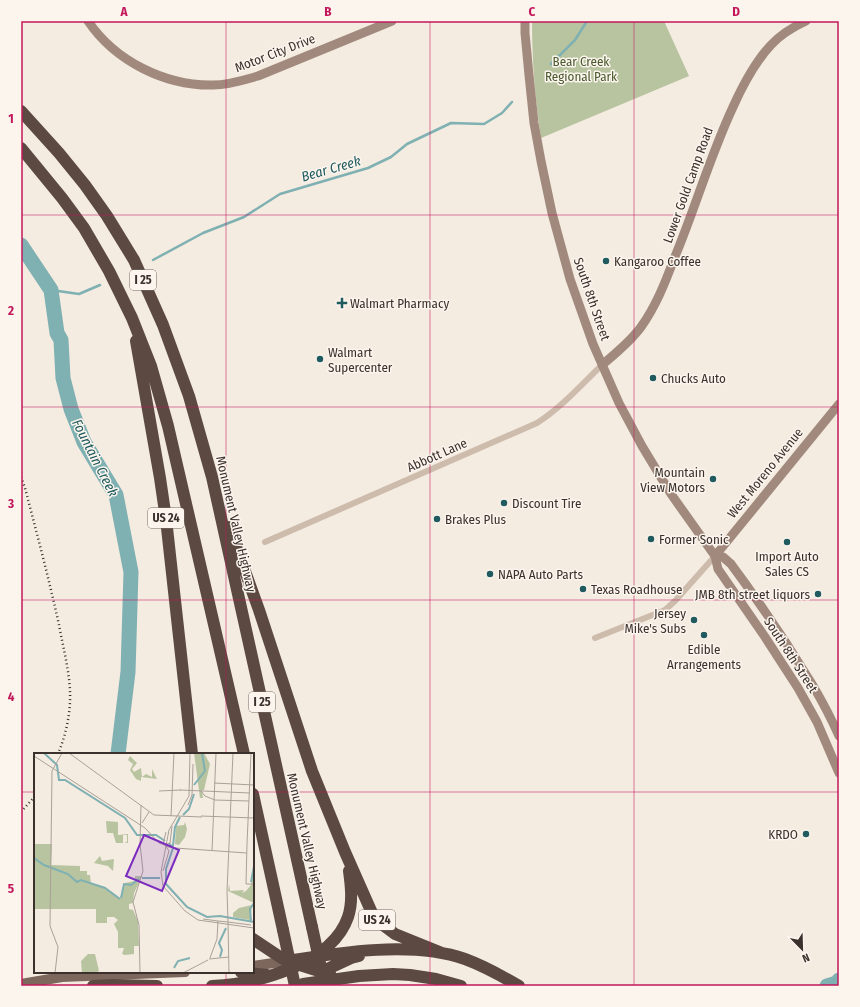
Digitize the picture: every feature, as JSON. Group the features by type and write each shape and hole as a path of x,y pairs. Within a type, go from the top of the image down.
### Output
{"highway":[{"name":"Monument Valley Highway","path":"21,111 59,153 85,185 134,260 163,325 189,396 212,477 312,927 309,984"},
{"name":"I 25","path":"21,148 62,198 84,228 109,270 132,318 151,366 163,407 244,753"},
{"name":"US 24","path":"132,318 165,512 192,753"},
{"name":"US 24","path":"212,477 261,617 312,771 372,913 379,922 395,934 442,953 464,958 485,967 519,986"},
{"path":"254,799 283,930 309,984"},
{"path":"212,986 243,983 290,970 312,957 334,939 344,927 352,902 352,888 345,852"},
{"path":"254,940 280,957 300,965 322,972 359,976"},
{"path":"309,984 322,972 351,958 381,950"},
{"path":"287,960 381,950 420,950 442,953"},
{"path":"249,973 272,976 309,984 359,976 393,974 410,975 436,979 461,986"},
{"path":"382,986 393,974"},
{"path":"94,986 157,986"}],"main road":[{"name":"Motor City Drive","path":"88,21 99,36 114,50 132,63 151,73 169,80 214,86 235,83 258,76 392,21"},
{"name":"South 8th Street","path":"525,21 534,123 541,162 561,246 579,306 593,344 628,421 659,475 715,556 718,570 769,642 805,699 821,730 839,772"},
{"name":"Lower Gold Camp Road","path":"602,365 635,335 647,319 658,299 678,251 726,121 741,90 770,45 781,35 806,21"},
{"name":"West Moreno Avenue","path":"715,556 839,404"},
{"name":"South 8th Street","path":"715,556 723,557 731,564 768,616 818,695 839,736"},
{"path":"254,966 287,960"},
{"path":"21,984 62,977 160,973"},
{"path":"287,986 309,984"}],"street":[{"name":"Abbott Lane","path":"265,542 537,423 560,406 602,365"},
{"name":"West Moreno Avenue","path":"595,638 665,610 675,601 715,556"}],"green space":[{"name":"Bear Creek Regional Park","path":"532,21 664,21 689,76 541,138 534,80"}],"waterway":[{"name":"Bear Creek","path":"551,64 575,40 587,21"},
{"name":"Bear Creek","path":"153,260 203,233 244,217 280,194 368,168 391,157 407,144 451,123 484,124 502,113 512,102"},
{"name":"Fountain Creek","path":"21,245 51,290 57,333 61,340 63,378 71,409 84,442 116,495 131,572 128,672 118,753"},
{"name":"Bear Creek","path":"51,290 79,294 100,285"},
{"name":"Fountain Creek","path":"827,986 837,983 839,980"}],"railway":[{"path":"21,477 51,591 66,658 70,691 69,715 66,731 58,753"},
{"path":"21,812 34,797"}],"place":[{"name":"Kangaroo Coffee","path":"606,261"},
{"name":"Walmart Pharmacy","path":"342,303"},
{"name":"Walmart Supercenter","path":"320,359"},
{"name":"Chucks Auto","path":"653,378"},
{"name":"Mountain View Motors","path":"713,479"},
{"name":"Discount Tire","path":"504,503"},
{"name":"Brakes Plus","path":"437,519"},
{"name":"Former Sonic","path":"651,539"},
{"name":"Import Auto Sales CS","path":"787,542"},
{"name":"NAPA Auto Parts","path":"490,574"},
{"name":"Texas Roadhouse","path":"583,589"},
{"name":"JMB 8th street liquors","path":"818,594"},
{"name":"Jersey Mike's Subs","path":"694,620"},
{"name":"Edible Arrangements","path":"704,635"},
{"name":"KRDO","path":"806,834"}]}
